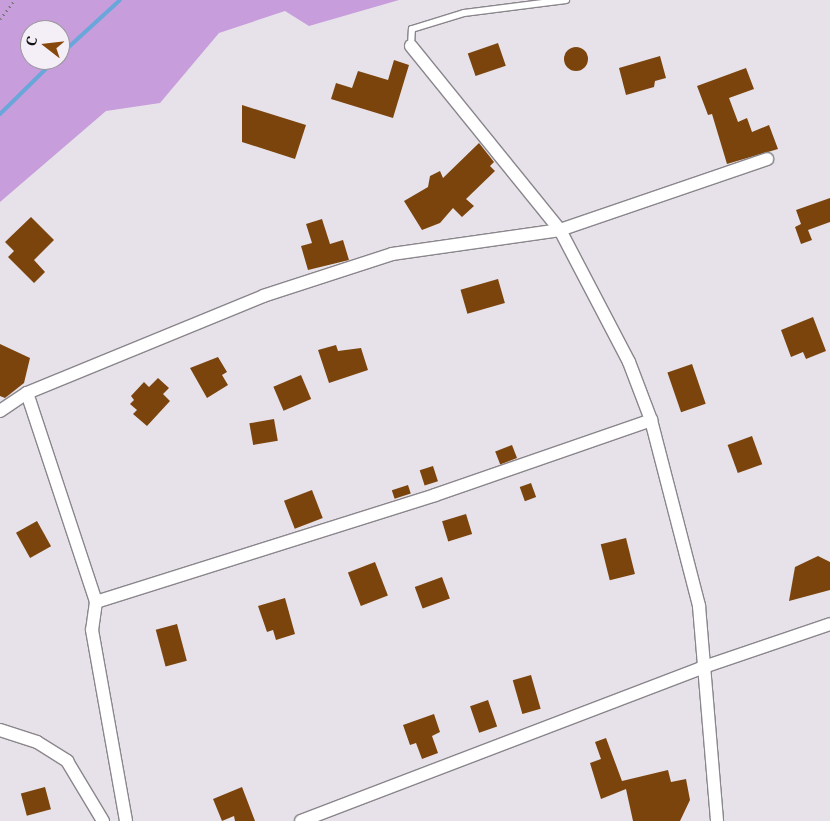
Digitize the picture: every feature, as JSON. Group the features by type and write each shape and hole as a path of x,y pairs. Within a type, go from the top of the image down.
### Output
{"street":[{"path":"411,46 560,230 629,362 650,420 699,606 701,668 717,821"},
{"path":"0,411 27,393 263,296 392,254 560,230 767,159"},
{"path":"27,393 96,602 92,630 126,821"},
{"path":"96,602 435,496 650,420"},
{"path":"301,821 701,668 830,624"},
{"path":"0,730 37,742 67,761 103,821"}],"lane":[{"path":"411,46 412,29 464,13 566,0"}],"path":[{"path":"0,19 15,0"}],"shaded area":[{"path":"0,0 399,0 309,26 285,11 219,33 160,103 106,111 0,202"}],"building":[{"path":"498,43 506,66 476,76 468,53"},
{"path":"576,47 585,50 588,59 585,68 576,71 567,68 564,59 567,50"},
{"path":"660,56 666,78 655,81 654,87 626,95 619,68"},
{"path":"394,60 409,65 393,118 331,99 336,83 352,88 358,71 388,80"},
{"path":"746,68 754,89 729,98 738,122 747,118 752,132 769,125 778,149 727,164 712,114 708,115 697,86"},
{"path":"242,105 306,125 295,159 242,142"},
{"path":"479,143 494,162 490,166 495,171 466,199 474,206 462,217 453,208 440,223 422,230 404,201 428,187 430,176 440,171 443,178"},
{"path":"830,198 830,222 808,230 812,240 801,244 795,227 801,224 796,210"},
{"path":"31,217 54,240 34,260 45,272 34,283 8,257 14,251 5,242"},
{"path":"322,219 330,244 343,240 349,260 308,270 301,246 312,243 306,224"},
{"path":"498,279 505,303 467,314 461,290"},
{"path":"813,317 826,351 806,359 803,352 791,357 781,330"},
{"path":"0,344 30,358 24,383 5,398 0,396"},
{"path":"336,345 338,351 361,348 368,370 329,383 318,350"},
{"path":"218,357 227,372 222,375 228,385 207,398 190,368"},
{"path":"692,364 706,404 681,412 667,372"},
{"path":"301,375 311,399 284,411 273,387"},
{"path":"158,378 169,388 163,394 170,401 147,426 133,414 137,410 130,404 134,400 131,396 144,382 149,387"},
{"path":"274,419 278,441 253,445 249,423"},
{"path":"752,436 762,464 738,473 728,445"},
{"path":"512,445 517,458 500,465 495,451"},
{"path":"433,466 438,481 425,486 420,470"},
{"path":"531,483 536,497 525,501 520,487"},
{"path":"408,485 411,494 395,499 392,490"},
{"path":"312,490 323,518 295,529 284,501"},
{"path":"466,514 472,534 448,541 442,521"},
{"path":"37,521 51,546 30,558 16,533"},
{"path":"626,538 635,574 610,580 601,544"},
{"path":"818,556 830,562 830,590 789,601 795,567"},
{"path":"375,562 388,596 361,606 348,572"},
{"path":"442,577 450,599 423,609 415,587"},
{"path":"285,598 295,634 276,640 273,630 267,632 258,606"},
{"path":"177,624 187,661 166,666 156,630"},
{"path":"531,675 541,709 522,714 513,680"},
{"path":"488,700 497,726 479,733 470,706"},
{"path":"434,714 440,732 432,736 438,753 422,759 416,743 410,745 403,725"},
{"path":"606,738 622,781 668,770 671,782 686,779 690,800 680,821 633,821 626,789 601,799 590,763 601,759 595,742"},
{"path":"45,787 51,809 27,816 21,793"},
{"path":"242,787 255,821 235,821 234,816 222,821 213,799"}],"waterway":[{"path":"70,46 120,0"},
{"path":"0,114 45,70"}]}
